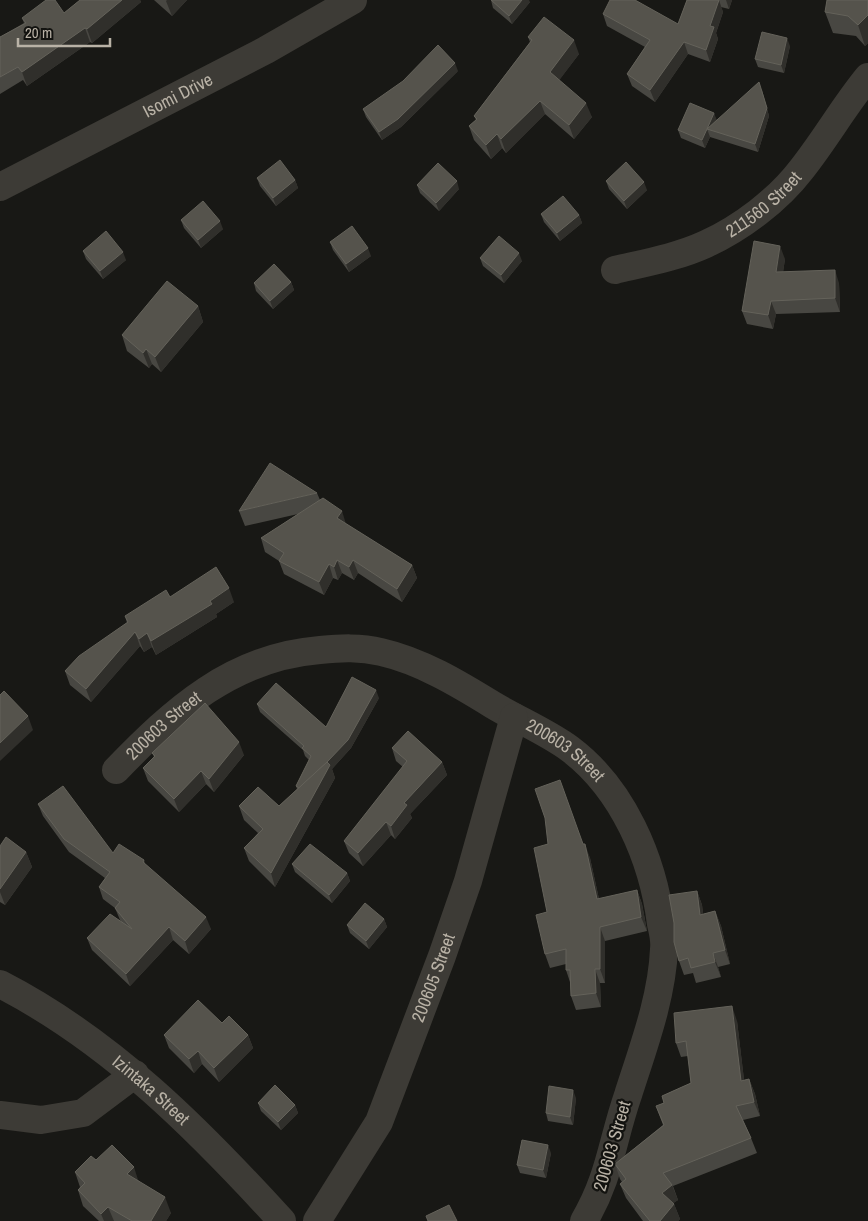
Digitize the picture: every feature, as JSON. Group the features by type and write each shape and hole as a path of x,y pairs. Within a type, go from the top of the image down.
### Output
{"street":[{"name":"Isomi Drive","path":"0,187 266,50 352,0"},
{"name":"211560 Street","path":"615,270 676,255 706,244 741,225 779,194 800,171 868,77"},
{"name":"200603 Street","path":"116,770 153,732 192,699 235,672 269,658 302,651 354,647 384,652 429,670 470,691 569,748 600,778 620,805 638,840 657,894 665,948 659,987 643,1048 623,1108 610,1164 597,1198 584,1221"},
{"name":"200605 Street","path":"317,1221 379,1122 442,956 468,880 514,718"},
{"name":"Izintaka Street","path":"0,984 104,1049 135,1074 197,1129 273,1218"},
{"path":"0,1115 41,1120 83,1113 135,1074"}],"building":[{"path":"46,0 55,0 64,13 80,0 122,0 87,29 85,28 22,72 18,67 0,77 0,37 26,23 22,18"},
{"path":"491,0 522,0 509,16"},
{"path":"610,0 635,0 678,24 687,0 719,0 710,26 714,27 706,50 684,42 650,90 627,74 650,40 603,14"},
{"path":"827,0 868,0 868,15 858,25 848,16 825,12"},
{"path":"544,17 574,40 550,72 586,103 569,125 540,101 501,139 497,134 486,145 469,126 477,119 474,116 532,40 528,37"},
{"path":"762,32 787,38 781,65 755,59"},
{"path":"438,45 455,63 398,119 379,132 363,109 403,81"},
{"path":"759,82 767,108 755,144 707,129"},
{"path":"690,103 714,113 702,140 678,130"},
{"path":"280,160 295,180 273,198 257,178"},
{"path":"626,162 644,182 624,201 606,181"},
{"path":"438,163 457,181 436,203 417,185"},
{"path":"563,196 579,215 557,233 541,214"},
{"path":"203,201 220,221 198,240 181,220"},
{"path":"352,226 368,248 346,264 330,242"},
{"path":"106,231 123,252 100,271 83,251"},
{"path":"499,236 519,253 501,275 480,258"},
{"path":"754,241 780,246 776,272 835,270 835,298 771,301 768,315 742,311"},
{"path":"274,264 291,282 270,301 254,283"},
{"path":"167,281 198,306 155,357 146,349 143,353 122,335"},
{"path":"270,463 317,493 239,511"},
{"path":"323,498 342,511 337,518 412,565 397,589 353,560 349,567 337,560 334,567 329,564 319,582 279,561 284,553 261,538"},
{"path":"216,567 229,588 210,601 212,604 151,641 147,633 139,639 135,632 86,689 65,671 79,656 128,622 125,616 166,590 170,597"},
{"path":"352,677 376,690 348,740 299,788 296,786 311,756 302,748 304,746 257,704 276,683 326,727"},
{"path":"4,691 28,716 0,743 0,695"},
{"path":"205,703 239,742 209,779 201,771 174,799 143,768 155,756 152,753"},
{"path":"408,731 442,762 404,803 407,805 391,826 386,822 358,853 344,841 407,761 392,748"},
{"path":"327,762 330,765 271,873 244,848 263,829 239,806 258,787 279,806"},
{"path":"560,780 583,844 585,844 597,899 637,890 641,917 600,927 600,969 595,969 596,993 571,996 570,970 566,970 566,949 545,954 536,915 547,912 534,848 548,844 545,818 535,789"},
{"path":"63,786 113,853 119,844 144,860 143,862 206,917 185,941 169,927 126,974 87,938 110,914 132,929 115,908 120,902 99,887 110,872 64,839 38,804"},
{"path":"6,837 26,852 0,889 0,846"},
{"path":"310,844 347,873 329,895 292,864"},
{"path":"697,891 700,915 715,911 725,950 713,953 715,962 691,968 688,958 679,961 674,942 674,923 669,895"},
{"path":"365,903 384,919 366,941 347,925"},
{"path":"198,1000 222,1023 229,1016 248,1035 214,1068 198,1051 189,1059 164,1035"},
{"path":"732,1006 741,1081 749,1079 754,1102 736,1106 751,1138 663,1173 672,1185 662,1193 674,1204 660,1221 650,1221 620,1184 626,1179 615,1164 664,1125 656,1106 664,1103 662,1096 691,1083 686,1041 676,1043 674,1013"},
{"path":"275,1085 295,1105 278,1122 258,1103"},
{"path":"549,1086 573,1090 570,1117 546,1113"},
{"path":"522,1140 548,1145 543,1170 517,1165"},
{"path":"112,1145 134,1167 127,1174 165,1197 151,1221 132,1221 108,1207 101,1214 78,1190 85,1183 75,1172 91,1156 96,1160"},
{"path":"449,1205 457,1221 428,1221 426,1216"}]}
